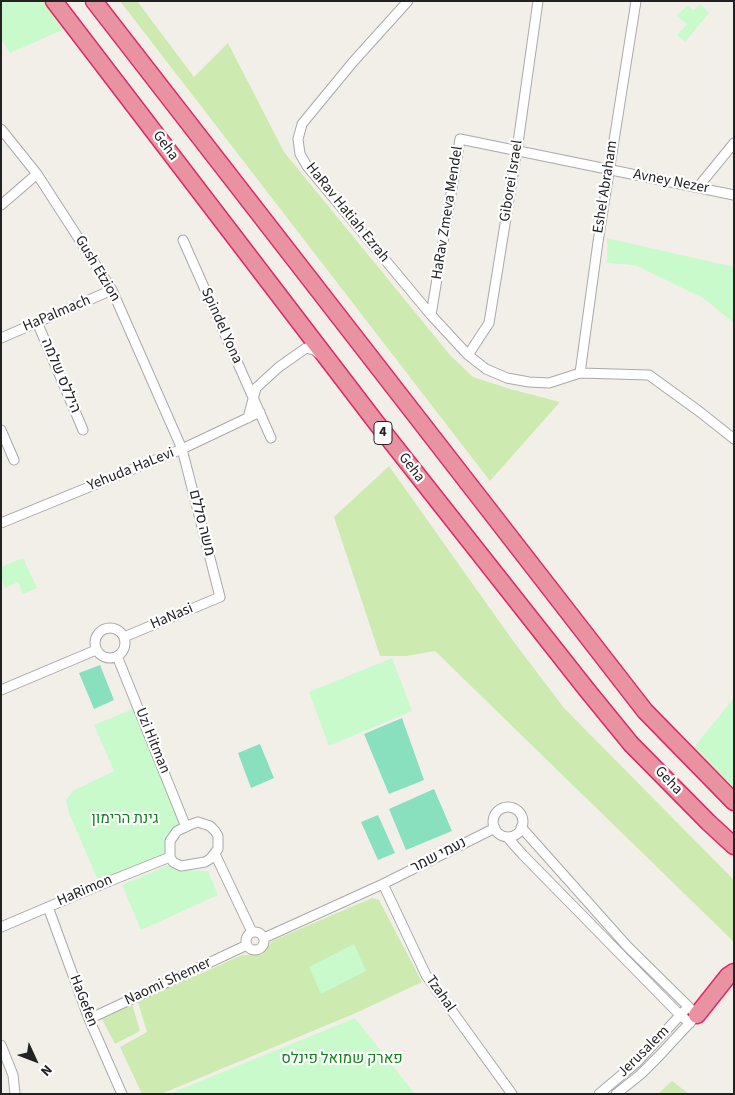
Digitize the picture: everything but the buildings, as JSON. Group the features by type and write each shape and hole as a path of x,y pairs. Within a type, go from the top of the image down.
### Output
{"highway":[{"name":"Geha","path":"54,1 378,425 631,744 733,846"},
{"path":"94,1 645,711 734,802"},
{"path":"691,1015 734,972"}],"street":[{"name":"HaRav Hatiah Ezrah","path":"408,1 353,62 302,124 298,139 300,154 307,166 431,315 468,355 486,369 507,378 549,383 580,373 649,375 700,412 734,440"},
{"name":"Giborei Israel","path":"468,355 489,324 517,150 538,1"},
{"name":"Eshel Abraham","path":"580,373 609,170 636,1"},
{"name":"Gush Etzion","path":"1,129 37,174 112,290 182,449"},
{"name":"HaRav Zmeva Mendel","path":"431,315 460,139 517,150"},
{"path":"698,187 734,143"},
{"name":"Avney Nezer","path":"517,150 734,195"},
{"path":"1,205 37,174"},
{"name":"Spindel Yona","path":"183,240 271,438"},
{"name":"HaPalmach","path":"1,338 112,290"},
{"name":"היללס שלמה","path":"37,322 83,430"},
{"path":"248,418 256,388 274,371 306,348 314,350 328,360"},
{"name":"Yehuda HaLevi","path":"1,523 182,449 260,412"},
{"path":"1,430 14,460"},
{"name":"משה סללם","path":"182,449 220,597"},
{"name":"HaNasi","path":"124,637 220,597"},
{"path":"114,629 124,637 124,646 117,656 104,657 96,650 95,640 102,630 114,629"},
{"path":"1,690 96,650"},
{"name":"Uzi Hitman","path":"117,656 186,827"},
{"path":"507,837 515,835 522,827 523,820 515,808 507,807 496,812 494,818 495,828 507,837 522,855 680,1015 691,1015"},
{"path":"198,822 210,826 218,836 218,849 215,854 205,862 185,866 177,864 170,857 170,841 177,831 198,822"},
{"path":"522,827 691,1015"},
{"name":"נעמי שמר","path":"383,884 495,828"},
{"path":"215,854 252,932"},
{"name":"HaRimon","path":"1,927 170,857"},
{"path":"264,938 383,884"},
{"name":"Tzahal","path":"383,884 426,975 512,1094"},
{"name":"HaGefen","path":"48,907 90,1019 122,1094"},
{"path":"252,932 258,932 264,938 264,944 260,948 252,949 247,945 247,936 252,932"},
{"name":"Naomi Shemer","path":"90,1019 247,945"},
{"name":"Jerusalem","path":"599,1094 637,1062 680,1015"},
{"name":"Jerusalem","path":"616,1094 641,1074 691,1015"},
{"path":"1,1045 13,1075 15,1094"}],"green space":[{"path":"1,1 47,1 67,28 10,53 1,39"},
{"path":"120,1 137,1 194,77 228,43 284,152 450,355 473,377 560,402 490,481"},
{"path":"700,4 709,13 685,42 677,35 687,24 676,16 687,6 694,10"},
{"path":"607,238 734,267 734,323 703,298 635,265 607,263"},
{"path":"389,466 511,638 564,708 734,880 734,942 435,651 406,656 380,656 334,517"},
{"path":"23,558 37,588 23,594 18,582 5,588 1,578 1,567"},
{"path":"392,658 412,711 329,746 309,692"},
{"path":"100,665 114,700 94,709 79,673"},
{"path":"734,698 734,790 691,751"},
{"name":"גינת הרימון","path":"138,707 186,827 172,836 170,857 100,885 69,813 66,800 73,791 114,771 94,725"},
{"path":"402,718 424,780 389,794 364,734"},
{"path":"260,744 274,778 251,788 238,753"},
{"path":"434,789 452,831 406,850 389,809"},
{"path":"378,815 395,853 378,860 361,822"},
{"path":"171,864 184,870 208,871 218,895 141,930 122,885"},
{"path":"372,898 379,900 422,982 356,1013 161,1094 142,1094 120,1047 147,1032 138,1002 242,955 262,955 272,941"},
{"path":"354,944 366,971 321,994 309,967"},
{"path":"132,1004 140,1031 115,1044 102,1019"},
{"name":"פארק שמואל פינלס","path":"355,1018 415,1094 169,1094"},
{"path":"672,1081 689,1094 658,1094"}]}
